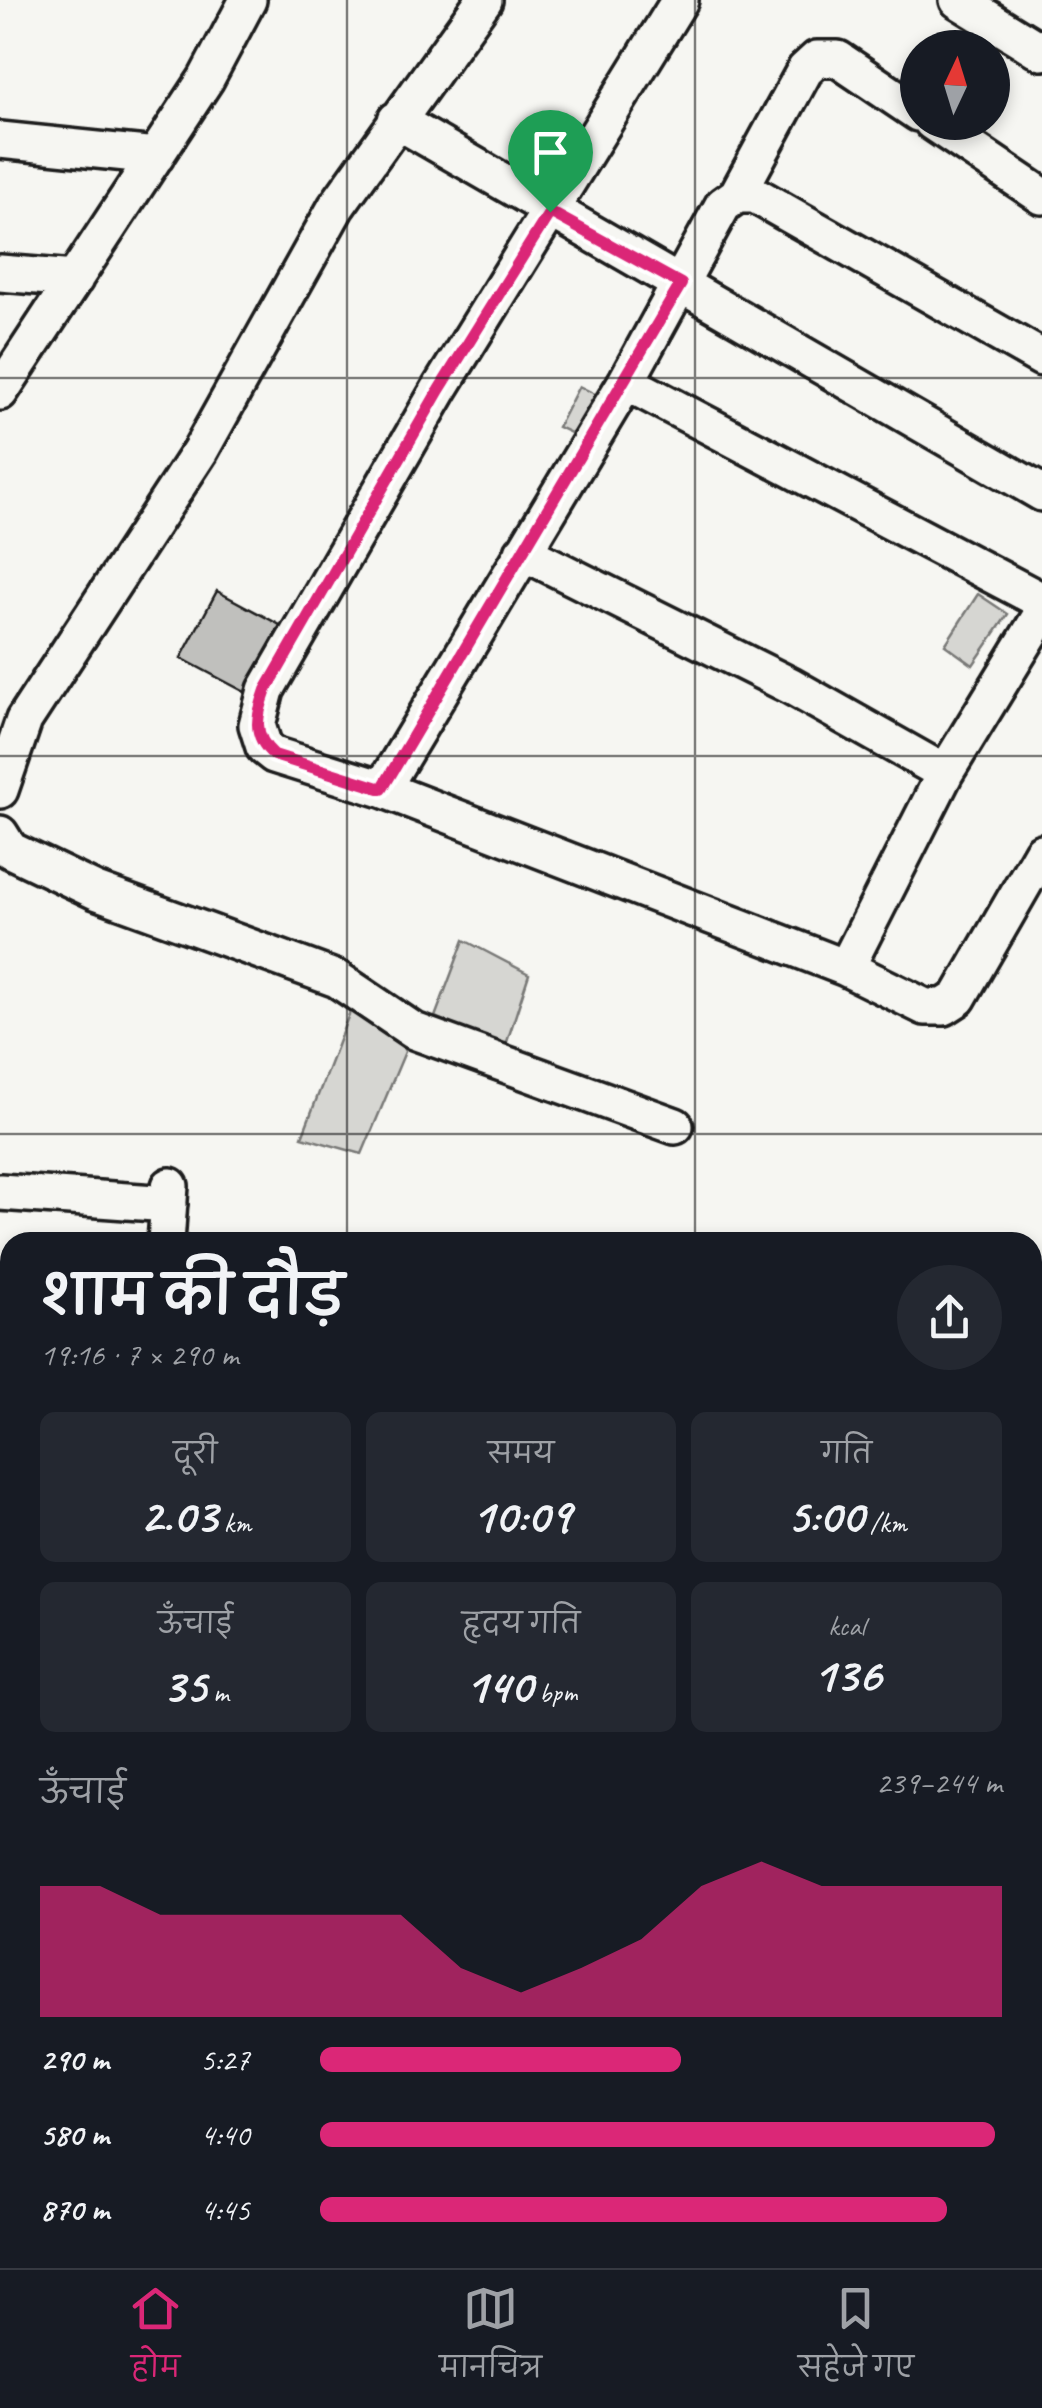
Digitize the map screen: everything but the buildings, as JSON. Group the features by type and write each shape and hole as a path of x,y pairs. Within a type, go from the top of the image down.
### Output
{"street":[{"path":"0,392 206,79 248,0"},
{"path":"0,790 24,720 200,451 336,207 484,0"},
{"path":"680,0 429,406 266,690 258,714 260,738 274,755 382,789 846,968 925,1007 944,1007 958,998 1042,852"},
{"path":"958,0 1042,52"},
{"path":"382,789 626,382 723,205 737,195 806,70 818,59 838,59 900,100"},
{"path":"396,120 1042,493"},
{"path":"0,140 156,156"},
{"path":"959,140 1042,196"},
{"path":"737,195 755,195 1042,358"},
{"path":"0,273 74,279"},
{"path":"626,382 1042,602"},
{"path":"523,552 791,686 945,773"},
{"path":"846,968 945,773 1042,614"},
{"path":"0,834 10,850 96,891 336,979 414,1031 674,1126"},
{"path":"0,1192 169,1195 167,1232"}],"shaded area":[{"path":"579,386 615,404 592,443 558,427"},
{"path":"978,594 1008,614 973,665 945,645"},
{"path":"464,940 529,974 505,1048 435,1017"},
{"path":"351,1009 407,1047 362,1154 302,1137"}],"route":[{"path":"550,212 681,284 382,789 274,755 264,747 257,725 266,690 439,390 550,212"}]}
